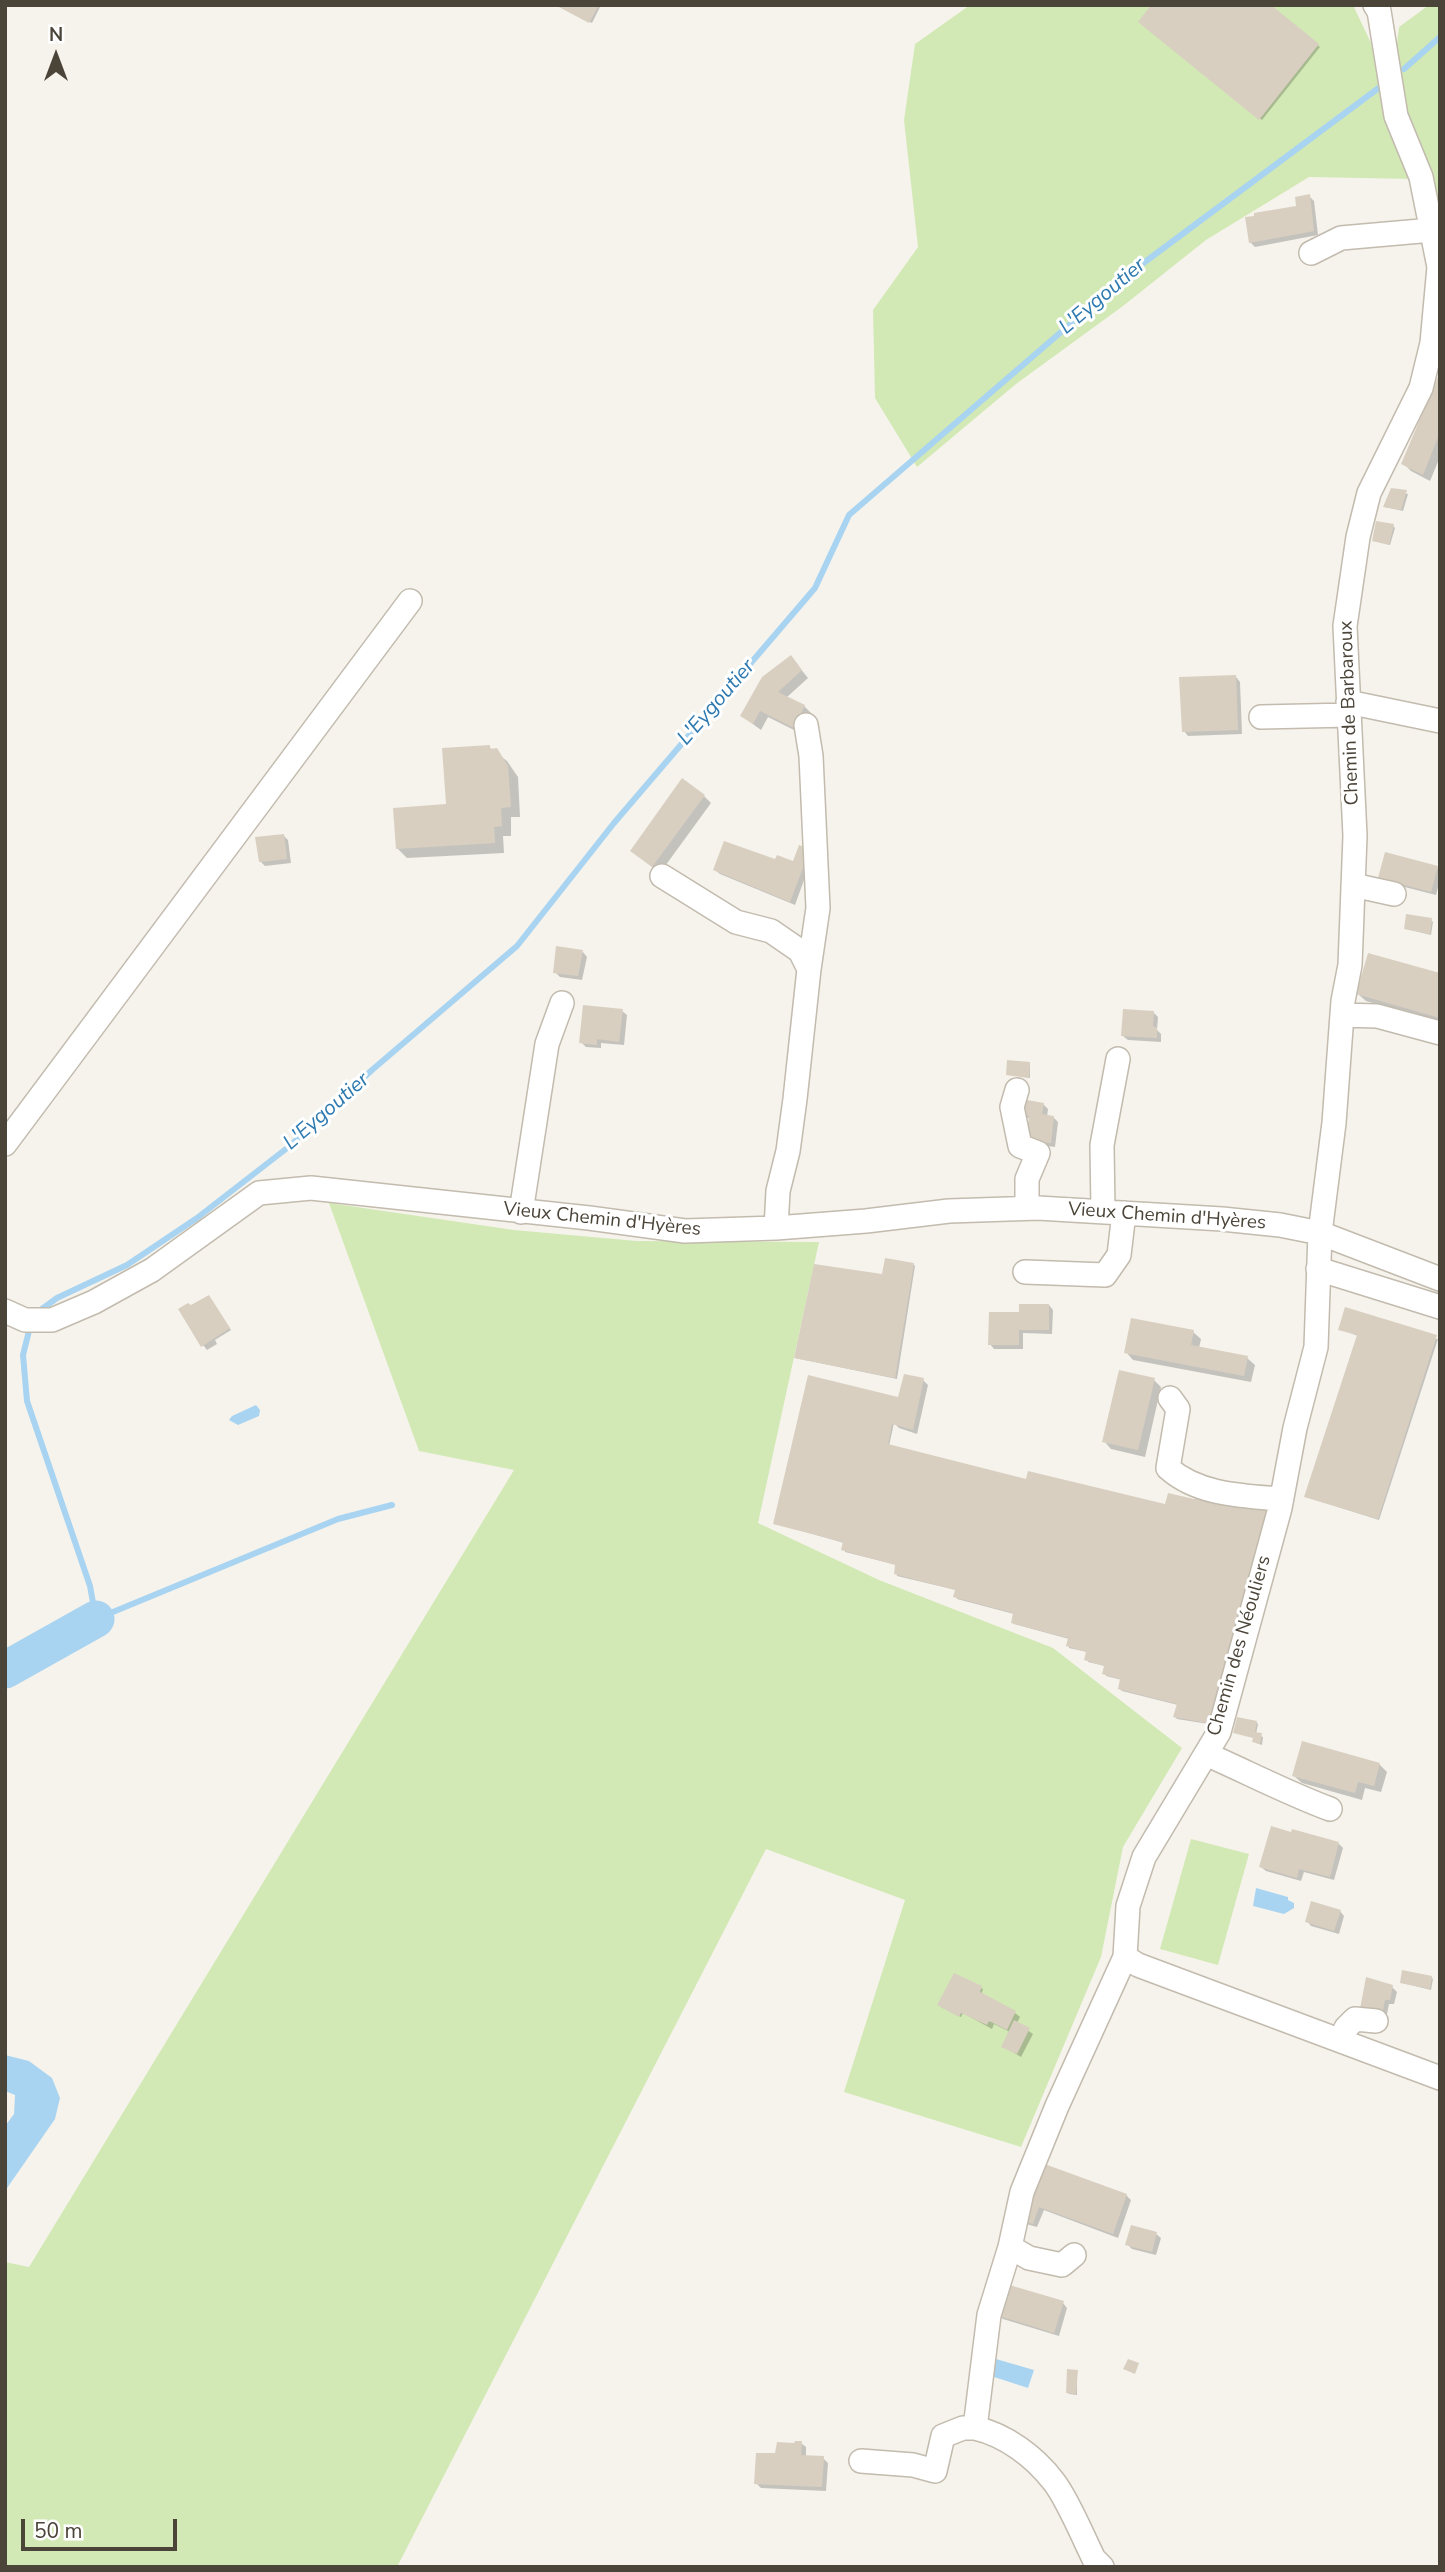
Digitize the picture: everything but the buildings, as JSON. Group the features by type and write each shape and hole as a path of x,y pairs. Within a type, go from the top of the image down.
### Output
{"street":[{"name":"Chemin de Barbaroux","path":"1320,1233 1334,1123 1342,1014 1350,965 1355,836 1345,626 1358,537 1369,492 1421,388 1436,332 1439,267 1421,177 1396,116 1379,11 1375,5"},
{"path":"1311,253 1341,238 1432,230"},
{"path":"5,1144 410,601"},
{"path":"1261,718 1348,709 1440,721"},
{"path":"776,1228 778,1191 788,1151 818,908 811,756 806,725"},
{"path":"662,876 736,922 771,931 800,951 809,970"},
{"path":"1353,885 1394,894"},
{"path":"521,1212 547,1044 562,1003"},
{"path":"1342,1014 1377,1016 1440,1032"},
{"path":"1025,1272 1105,1275 1119,1255 1102,1145 1118,1059"},
{"path":"1017,1090 1012,1107 1020,1146 1038,1153 1027,1179 1027,1208"},
{"name":"Vieux Chemin d'Hyères","path":"5,1311 25,1320 52,1320 94,1302 152,1270 259,1193 312,1188 685,1231 866,1222 950,1211 1027,1208 1280,1225 1320,1233 1440,1279"},
{"name":"Chemin des Néouliers","path":"1125,1957 1128,1906 1144,1857 1219,1732 1232,1687 1281,1499 1295,1428 1316,1347 1320,1233"},
{"path":"1318,1269 1440,1307"},
{"path":"1170,1398 1178,1409 1168,1468 1178,1478 1208,1490 1281,1499"},
{"path":"1206,1754 1330,1809"},
{"path":"975,2428 989,2315 1002,2277 1022,2192 1032,2162 1125,1957 1138,1965 1440,2078"},
{"path":"1340,2040 1346,2028 1356,2019 1376,2021"},
{"path":"1010,2247 1029,2258 1062,2265 1074,2255"},
{"path":"861,2461 913,2465 934,2471 943,2436 963,2428 993,2432 1029,2456 1055,2483 1094,2559 1102,2567"}],"green space":[{"path":"970,5 1353,5 1371,43 1386,115 1413,179 1309,177 1206,240 1123,306 1016,384 917,467 875,398 873,310 918,247 904,120 915,44"},
{"path":"1429,5 1440,5 1440,219 1423,148 1401,100 1396,52 1399,27"},
{"path":"329,1203 514,1230 637,1241 819,1242 758,1523 879,1580 1053,1648 1182,1748 1123,1847 1101,1957 1021,2147 844,2092 905,1900 766,1849 397,2567 5,2567 5,2262 29,2267 514,1470 419,1451"},
{"path":"1191,1839 1249,1854 1218,1965 1160,1949"}],"water":[{"path":"256,1405 260,1410 259,1416 238,1425 229,1420 232,1416"},
{"path":"1256,1888 1288,1897 1288,1900 1294,1903 1294,1908 1284,1914 1253,1906"},
{"path":"5,2055 29,2061 52,2078 60,2098 55,2119 5,2191 5,2126 14,2114 15,2095 5,2091"},
{"path":"996,2359 1034,2370 1028,2388 991,2376"}],"waterway":[{"name":"L'Eygoutier","path":"1404,69 1440,37"},
{"name":"L'Eygoutier","path":"42,1309 57,1298 127,1265 197,1218 291,1145 372,1070 517,946 614,823 815,588 849,515 1126,276 1380,87"},
{"path":"30,1327 23,1355 27,1401 90,1586 96,1619 338,1519 392,1505"},
{"name":"L'Eygoutier","path":"5,1670 96,1619"}]}
